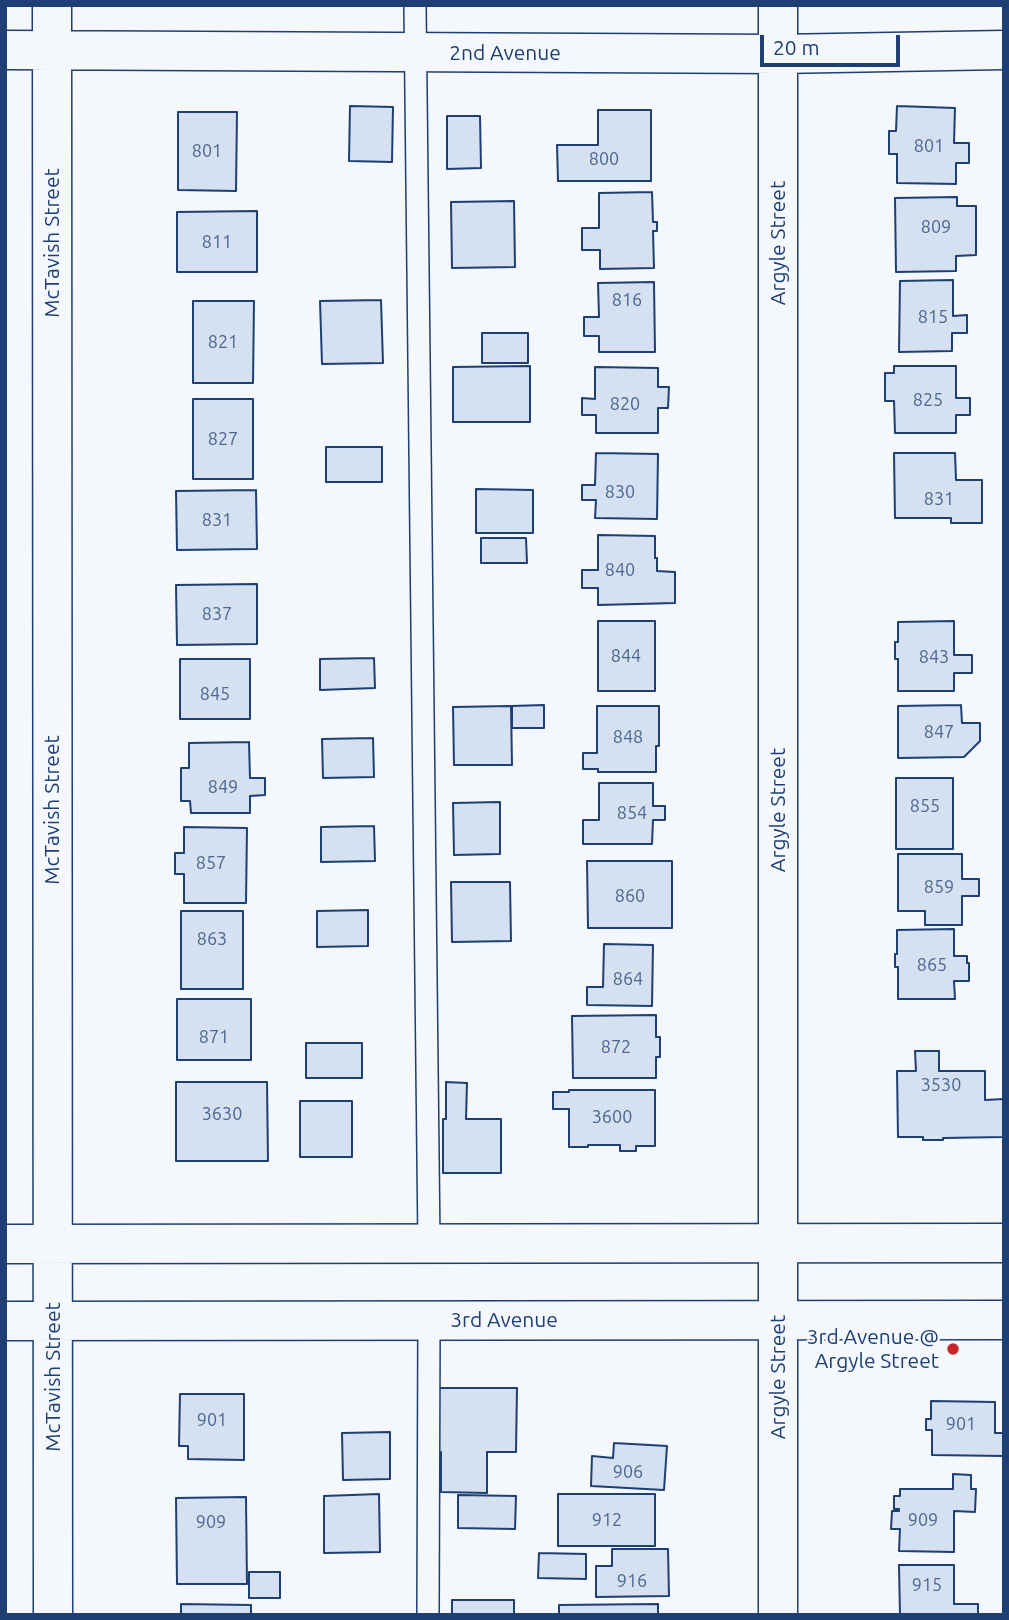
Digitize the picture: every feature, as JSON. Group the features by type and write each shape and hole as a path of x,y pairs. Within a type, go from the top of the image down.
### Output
{"street":[{"name":"McTavish Street","path":"52,5 53,1615"},
{"name":"Argyle Street","path":"778,5 778,1615"},
{"name":"2nd Avenue","path":"5,50 778,54 1004,50"},
{"path":"5,1244 1004,1243"},
{"name":"3rd Avenue","path":"5,1321 1004,1320"}],"lane":[{"path":"415,5 429,1244"},
{"path":"428,1615 429,1320"}],"building":[{"path":"350,106 393,107 392,162 349,161"},
{"path":"897,106 955,108 954,143 969,143 969,163 956,163 956,184 897,183 897,154 889,154 889,131 896,131"},
{"path":"598,110 651,110 651,181 558,181 557,145 598,145"},
{"path":"178,112 237,112 236,191 178,190"},
{"path":"447,116 480,116 481,168 447,169"},
{"path":"652,192 653,222 657,222 657,231 653,231 654,268 600,269 600,250 582,250 582,228 599,228 599,193"},
{"path":"957,197 957,206 976,206 976,255 956,256 956,271 896,272 895,198"},
{"path":"514,201 515,267 452,268 451,202"},
{"path":"257,211 257,272 177,272 177,212"},
{"path":"953,280 953,316 967,315 967,333 952,333 952,351 899,352 900,281"},
{"path":"654,282 655,352 599,352 599,336 584,336 584,317 599,317 598,283"},
{"path":"381,300 383,363 322,364 320,301"},
{"path":"193,301 254,301 253,383 193,383"},
{"path":"482,333 528,333 528,363 482,363"},
{"path":"530,366 530,422 453,422 453,367"},
{"path":"894,366 956,366 956,398 970,398 970,415 956,415 956,433 895,433 894,401 885,401 885,373 894,373"},
{"path":"595,367 658,368 658,387 669,387 668,408 658,408 658,433 596,433 596,415 582,415 582,398 595,399"},
{"path":"193,399 253,399 253,479 193,479"},
{"path":"326,447 382,447 382,482 326,482"},
{"path":"596,453 658,454 657,519 595,518 596,500 582,500 582,485 595,485"},
{"path":"894,453 955,453 956,480 982,480 982,523 951,523 951,518 895,518"},
{"path":"476,489 533,490 533,533 476,533"},
{"path":"256,490 257,549 177,550 176,491"},
{"path":"598,535 655,536 657,571 675,572 675,603 598,605 598,588 582,588 582,570 598,570"},
{"path":"481,538 526,538 527,563 481,563"},
{"path":"257,584 257,644 177,645 176,585"},
{"path":"598,621 655,621 655,691 598,691"},
{"path":"954,621 954,655 972,655 972,673 954,673 954,691 898,691 895,642 898,642 898,622"},
{"path":"374,658 375,688 320,690 320,659"},
{"path":"180,659 250,659 250,719 180,719"},
{"path":"544,705 544,728 512,728 512,706"},
{"path":"961,705 962,723 980,723 980,741 964,757 898,758 898,706"},
{"path":"511,706 512,765 454,765 453,707"},
{"path":"597,706 659,706 656,772 598,772 598,769 583,769 583,753 597,753"},
{"path":"373,738 374,777 323,778 322,739"},
{"path":"249,742 250,778 265,778 265,795 250,796 250,813 191,813 190,801 181,801 181,768 189,768 189,743"},
{"path":"896,778 953,778 953,849 896,849"},
{"path":"599,783 653,783 653,806 665,806 665,820 653,820 652,844 583,844 583,820 599,820"},
{"path":"500,802 500,854 454,855 453,803"},
{"path":"374,826 375,861 321,862 321,827"},
{"path":"184,827 247,828 246,903 184,903 184,874 175,874 175,853 184,853"},
{"path":"898,854 962,854 962,879 979,879 979,896 962,896 962,925 925,925 925,911 898,911"},
{"path":"587,861 672,861 672,928 588,928"},
{"path":"451,882 510,882 511,941 452,942"},
{"path":"368,910 368,946 317,947 317,911"},
{"path":"181,911 243,911 243,989 181,989"},
{"path":"954,929 954,956 967,956 969,963 969,981 954,981 955,999 898,999 898,967 895,967 897,930"},
{"path":"604,944 653,945 652,1006 587,1005 587,987 603,987"},
{"path":"177,999 251,999 251,1060 177,1060"},
{"path":"656,1015 660,1057 656,1057 656,1078 573,1078 572,1016"},
{"path":"306,1043 362,1043 362,1078 306,1078"},
{"path":"915,1051 939,1051 939,1071 985,1071 985,1100 1004,1099 1004,1137 923,1140 923,1137 898,1137 897,1071 916,1071"},
{"path":"176,1082 267,1082 268,1161 176,1161"},
{"path":"446,1082 467,1083 466,1119 501,1119 501,1173 443,1173"},
{"path":"655,1090 655,1146 636,1146 636,1151 620,1151 620,1145 569,1147 569,1109 553,1109 553,1092"},
{"path":"300,1101 352,1101 352,1157 300,1157"},
{"path":"439,1388 517,1388 516,1452 487,1452 487,1493 441,1492"},
{"path":"180,1394 244,1394 244,1460 188,1459 188,1446 179,1446"},
{"path":"931,1401 995,1402 995,1433 1004,1433 1004,1456 932,1455 932,1430 926,1430 926,1419 931,1419"},
{"path":"390,1432 390,1479 343,1480 342,1433"},
{"path":"614,1443 667,1446 664,1490 591,1486 592,1456 613,1458"},
{"path":"953,1474 971,1475 971,1489 976,1489 975,1512 954,1511 954,1552 899,1551 900,1529 891,1529 892,1511 899,1511 894,1509 894,1496 900,1496 900,1489 953,1489"},
{"path":"379,1494 380,1552 324,1553 324,1496"},
{"path":"558,1494 655,1494 655,1546 558,1546"},
{"path":"458,1495 516,1496 515,1529 458,1528"},
{"path":"246,1497 247,1584 177,1584 176,1498"},
{"path":"612,1549 668,1549 669,1596 596,1597 596,1566 612,1566"},
{"path":"539,1553 586,1554 586,1579 538,1578"},
{"path":"899,1565 954,1565 954,1604 978,1604 978,1615 900,1615"},
{"path":"249,1572 280,1572 280,1598 249,1598"},
{"path":"452,1600 514,1600 514,1615 452,1615"},
{"path":"181,1604 251,1605 251,1615 181,1615"},
{"path":"658,1604 658,1615 559,1615 559,1605"}],"place":[{"name":"3rd Avenue @ Argyle Street","path":"953,1349"}]}
